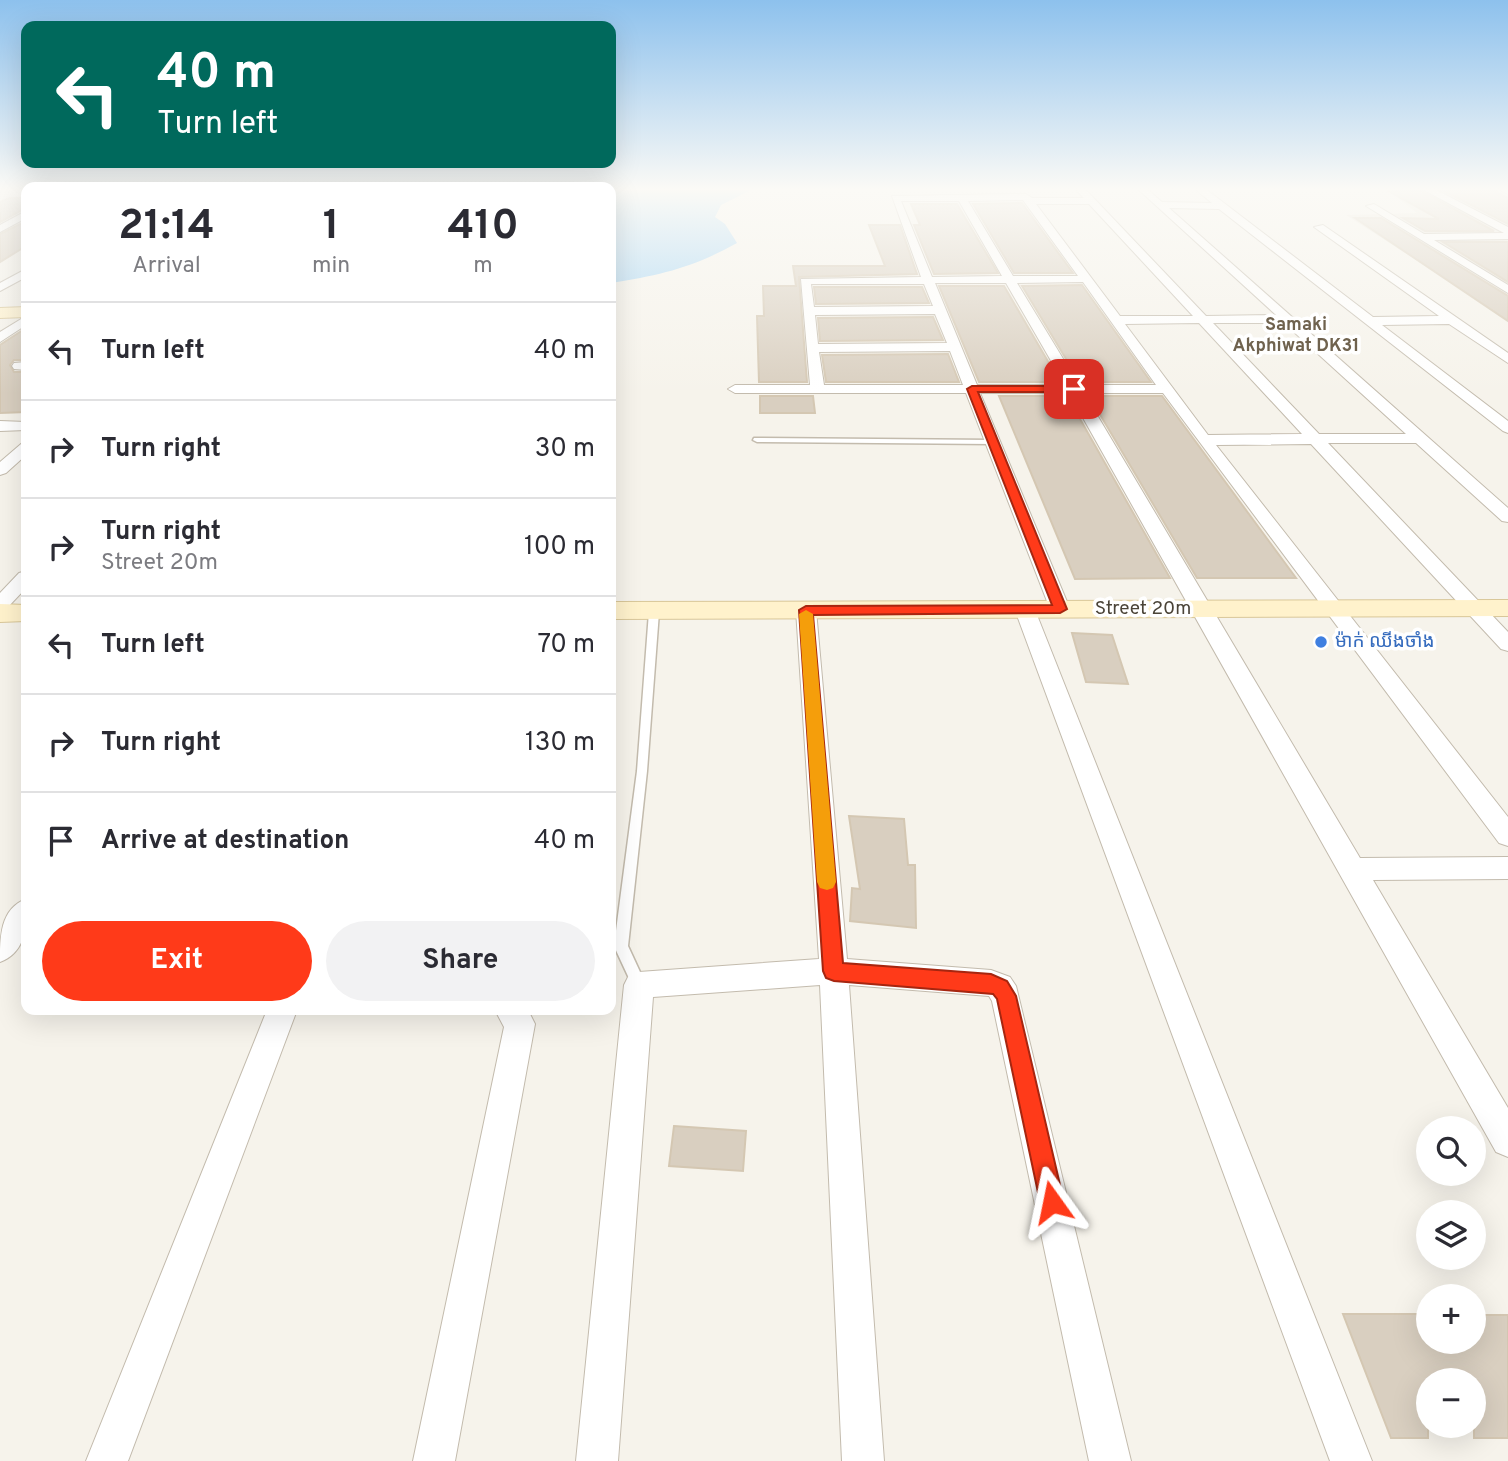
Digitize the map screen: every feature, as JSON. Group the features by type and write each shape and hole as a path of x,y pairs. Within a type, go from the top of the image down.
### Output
{"street":[{"path":"919,258 1060,609"},
{"path":"997,258 1354,869 1508,1140"},
{"path":"1071,258 1204,440 1508,836"},
{"path":"1147,258 1508,644"},
{"path":"1219,258 1508,517"},
{"path":"1289,258 1508,428"},
{"path":"1364,258 1508,359"},
{"path":"1457,258 1508,290"},
{"path":"0,288 21,275"},
{"path":"817,389 805,281 1086,279"},
{"path":"808,311 940,310"},
{"path":"0,313 21,313"},
{"path":"1116,320 1286,318"},
{"path":"1370,321 1453,320"},
{"path":"0,338 21,323"},
{"path":"812,348 955,347"},
{"path":"735,389 1167,389"},
{"path":"0,426 21,426"},
{"path":"1204,440 1418,438"},
{"path":"0,470 21,451"},
{"path":"0,604 21,582"},
{"name":"Street 20m","path":"616,611 1508,608"},
{"path":"806,610 834,971 863,1461"},
{"path":"1025,610 1351,1461"},
{"path":"0,613 21,613"},
{"path":"1354,869 1508,868"},
{"path":"0,949 21,918"},
{"path":"597,1461 639,985 834,971 991,983 1000,987 1006,996 1110,1461"},
{"path":"107,1461 280,1015"},
{"path":"434,1461 520,1024 514,1015"}],"lane":[{"path":"757,440 993,442"},
{"path":"639,985 621,946 642,771 654,612"}],"shaded area":[{"path":"1413,258 1508,258 1508,319"}],"water":[{"path":"616,258 707,258 676,269 616,282"}],"building":[{"path":"882,258 912,258 917,274 799,277 807,382 759,382 757,316 764,316 763,286 796,286 793,266 885,266"},
{"path":"928,258 989,258 998,273 934,274"},
{"path":"1005,258 1062,258 1073,273 1014,273"},
{"path":"1415,258 1446,258 1508,296 1508,321"},
{"path":"1469,258 1508,258 1508,282"},
{"path":"1082,285 1151,382 1080,382 1022,286"},
{"path":"939,286 1004,286 1060,382 979,382"},
{"path":"814,287 922,287 929,303 816,304"},
{"path":"933,317 943,340 820,341 818,318"},
{"path":"21,331 21,360 14,360 10,365 14,372 21,372 21,412 0,413 0,345"},
{"path":"948,354 959,382 826,382 822,355"},
{"path":"760,396 813,396 815,413 760,413"},
{"path":"999,396 1067,396 1170,578 1075,579"},
{"path":"1089,396 1162,396 1296,578 1197,578"},
{"path":"1072,633 1112,635 1128,684 1086,682"},
{"path":"849,816 904,819 908,865 915,865 916,928 850,921 852,888 860,889"},
{"path":"674,1126 746,1131 743,1171 669,1166"},
{"path":"1343,1314 1416,1314 1416,1354 1486,1354 1486,1315 1508,1315 1508,1438 1486,1438 1486,1368 1416,1368 1416,1438 1391,1438"}],"slow traffic":[{"path":"806,614 827,882"}],"place":[{"name":"ម៉ាក់ ឈីងចាំង","path":"1321,642"}],"district":[{"name":"Samaki Akphiwat DK31","path":"1296,335"}],"route":[{"path":"1052,1202 1006,996 1000,987 991,983 834,971 806,610 1060,609 972,389 1074,389"}]}
